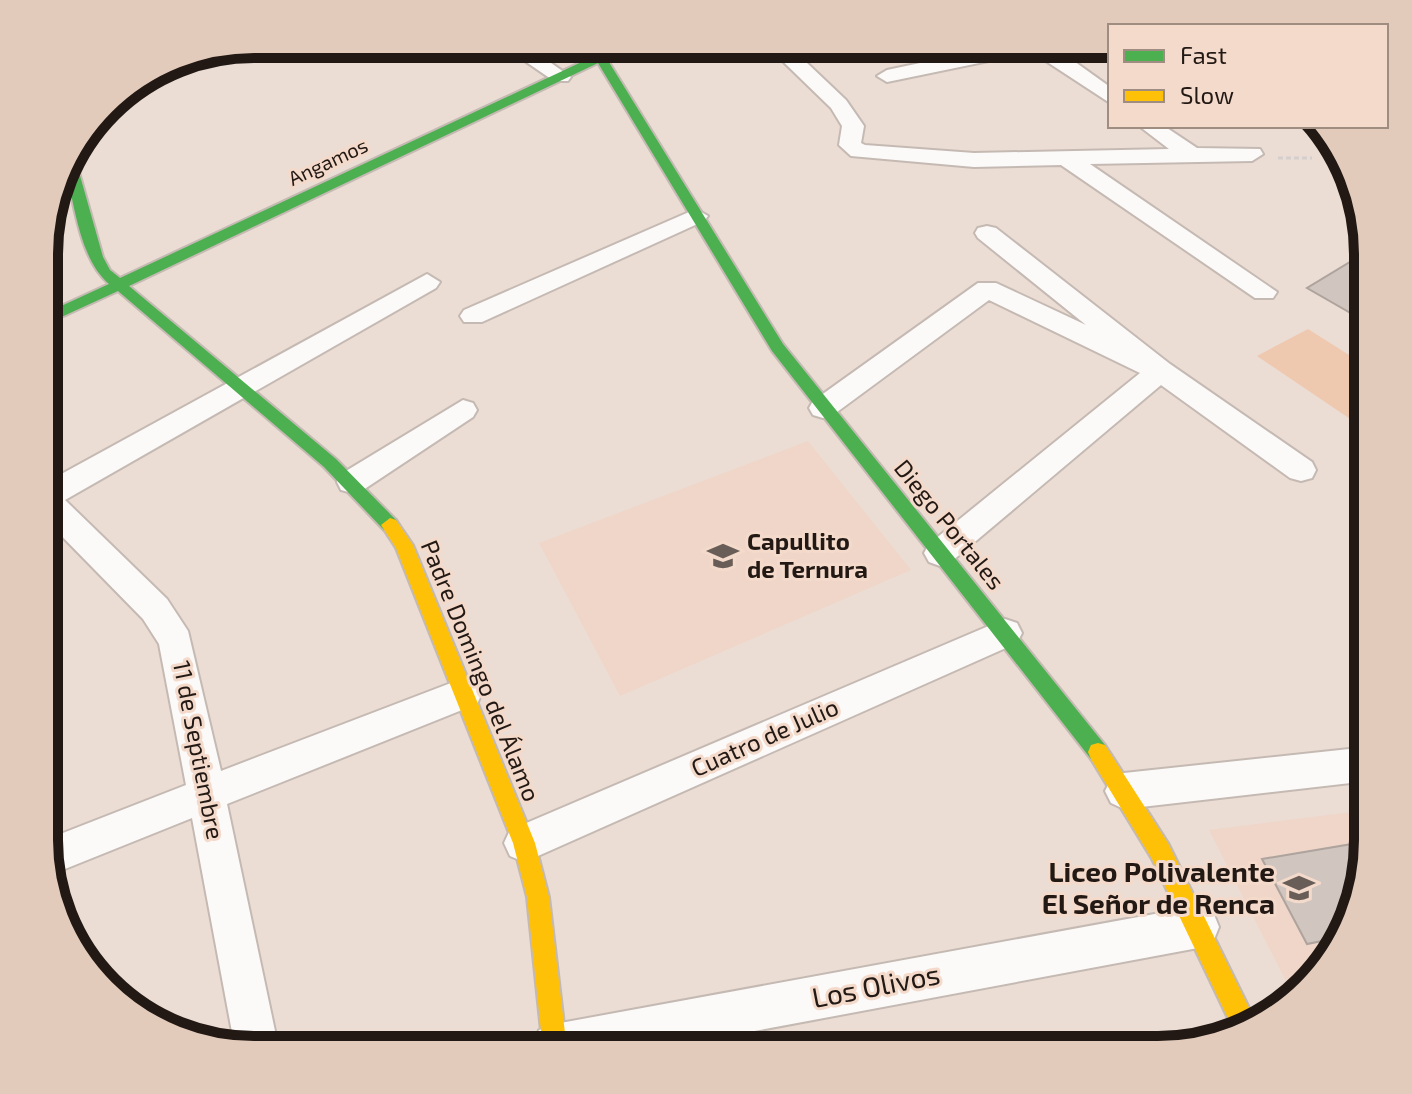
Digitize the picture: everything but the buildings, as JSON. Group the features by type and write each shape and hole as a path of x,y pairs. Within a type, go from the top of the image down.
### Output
{"street":[{"path":"532,58 561,77"},
{"name":"Angamos","path":"58,313 601,58"},
{"name":"Diego Portales","path":"601,58 747,303 823,408 1094,746 1124,791 1160,851 1241,1017"},
{"path":"790,58 845,111 853,126 853,148 889,155 974,160 1252,154"},
{"path":"887,76 975,58"},
{"path":"1056,58 1108,96"},
{"path":"1153,128 1192,155"},
{"path":"1066,158 1264,292"},
{"name":"Padre Domingo del Álamo","path":"74,177 99,265 352,482 373,503 404,545 524,843 538,897 554,1036"},
{"path":"473,316 696,216"},
{"path":"987,233 1160,371 1301,470"},
{"path":"58,491 427,282"},
{"path":"823,408 987,289 1160,371"},
{"path":"940,553 1160,371"},
{"path":"352,482 463,410"},
{"name":"11 de Septiembre","path":"58,511 155,609 171,630 254,1036"},
{"name":"Cuatro de Julio","path":"524,843 1005,633"},
{"path":"58,853 464,693"},
{"path":"1124,791 1354,766"},
{"name":"Los Olivos","path":"619,1036 1198,927"}],"path":[{"path":"1252,154 1289,159 1315,158"}],"shaded area":[{"path":"1308,329 1354,358 1354,422 1257,356"},
{"name":"Capullito de Ternura","path":"808,441 911,570 620,696 539,543"},
{"name":"Liceo Polivalente El Señor de Renca","path":"1354,812 1354,853 1344,903 1321,949 1289,986 1209,830"}],"traffic: fast":[{"path":"58,313 599,58"},
{"path":"601,58 777,347 1098,752"},
{"path":"74,177 96,257 104,272 330,463 390,525"}],"traffic: slow":[{"path":"390,525 404,545 524,843 538,897 553,1036"},
{"path":"1098,752 1160,851 1240,1017"}],"place":[{"name":"Capullito de Ternura","path":"723,556"},
{"name":"Liceo Polivalente El Señor de Renca","path":"1299,888"}]}
